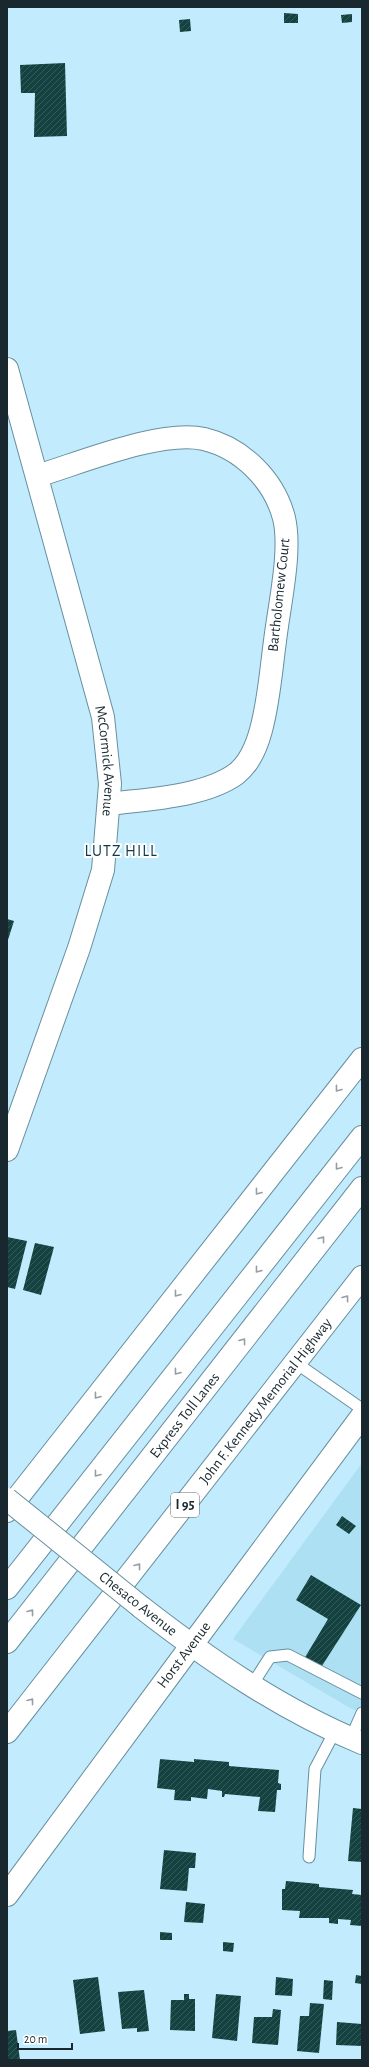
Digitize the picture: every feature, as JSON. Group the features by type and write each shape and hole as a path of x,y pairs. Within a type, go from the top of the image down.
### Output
{"main road":[{"name":"McCormick Avenue","path":"7,369 103,717 110,784 103,870 79,948 7,1150"},
{"name":"Bartholomew Court","path":"37,476 153,441 182,436 204,439 225,446 246,459 262,475 277,498 284,518 287,537 284,571 266,710 253,753 237,773 217,784 163,797 109,804"},
{"path":"7,1511 362,1059"},
{"path":"7,1588 362,1137"},
{"name":"Express Toll Lanes","path":"7,1642 362,1188"},
{"name":"John F. Kennedy Memorial Highway","path":"7,1732 362,1277"},
{"name":"Horst Avenue","path":"7,1895 362,1416"},
{"name":"Chesaco Avenue","path":"7,1499 191,1646 252,1686 349,1738"}],"lane":[{"path":"296,1363 362,1409"},
{"path":"252,1686 270,1657 288,1655 362,1693"},
{"path":"309,1857 315,1769 349,1738 362,1713"}],"shaded area":[{"path":"362,1463 362,1713 350,1708 233,1639"}],"building":[{"path":"284,13 298,14 298,23 284,23"},
{"path":"352,14 352,22 342,23 341,15"},
{"path":"190,19 191,31 180,32 179,20"},
{"path":"65,63 67,136 34,137 35,93 21,93 20,65"},
{"path":"7,919 14,921 7,943"},
{"path":"7,1237 27,1241 15,1289 7,1287"},
{"path":"35,1243 54,1247 41,1295 23,1290"},
{"path":"342,1516 356,1526 349,1534 336,1525"},
{"path":"311,1575 361,1605 320,1669 304,1659 328,1619 296,1600"},
{"path":"160,1759 194,1762 194,1759 229,1762 229,1766 279,1770 278,1783 281,1784 281,1790 277,1790 275,1812 258,1811 260,1797 225,1794 224,1797 222,1797 222,1791 208,1789 207,1799 191,1797 191,1801 174,1800 175,1790 157,1788"},
{"path":"353,1808 362,1809 362,1862 348,1861"},
{"path":"164,1850 196,1853 195,1868 189,1868 187,1891 160,1889"},
{"path":"286,1881 319,1884 319,1887 353,1890 352,1894 362,1895 362,1926 350,1925 351,1920 338,1919 338,1924 329,1923 329,1918 299,1918 300,1911 282,1910 282,1889 285,1889"},
{"path":"186,1902 205,1904 203,1923 184,1922"},
{"path":"160,1932 172,1933 172,1940 160,1940"},
{"path":"223,1942 234,1943 233,1952 223,1951"},
{"path":"356,1975 362,1976 362,1984 355,1983"},
{"path":"98,1977 105,2031 80,2034 73,1980"},
{"path":"276,1977 293,1979 292,1996 275,1995"},
{"path":"324,1980 333,1981 332,2000 323,1999"},
{"path":"144,1990 149,2031 137,2032 137,2028 122,2029 118,1992"},
{"path":"184,1994 189,1994 189,1999 195,1999 195,2031 170,2030 171,2000 184,2000"},
{"path":"216,1994 241,1996 237,2041 212,2038"},
{"path":"310,2003 324,2004 319,2053 297,2051 300,2016 309,2016"},
{"path":"273,2009 281,2010 278,2045 252,2043 254,2017 272,2017"},
{"path":"337,2022 362,2024 362,2046 336,2045"},
{"path":"16,2030 20,2060 8,2060 7,2031"}],"district":[{"name":"LUTZ HILL","path":"121,851"}]}
